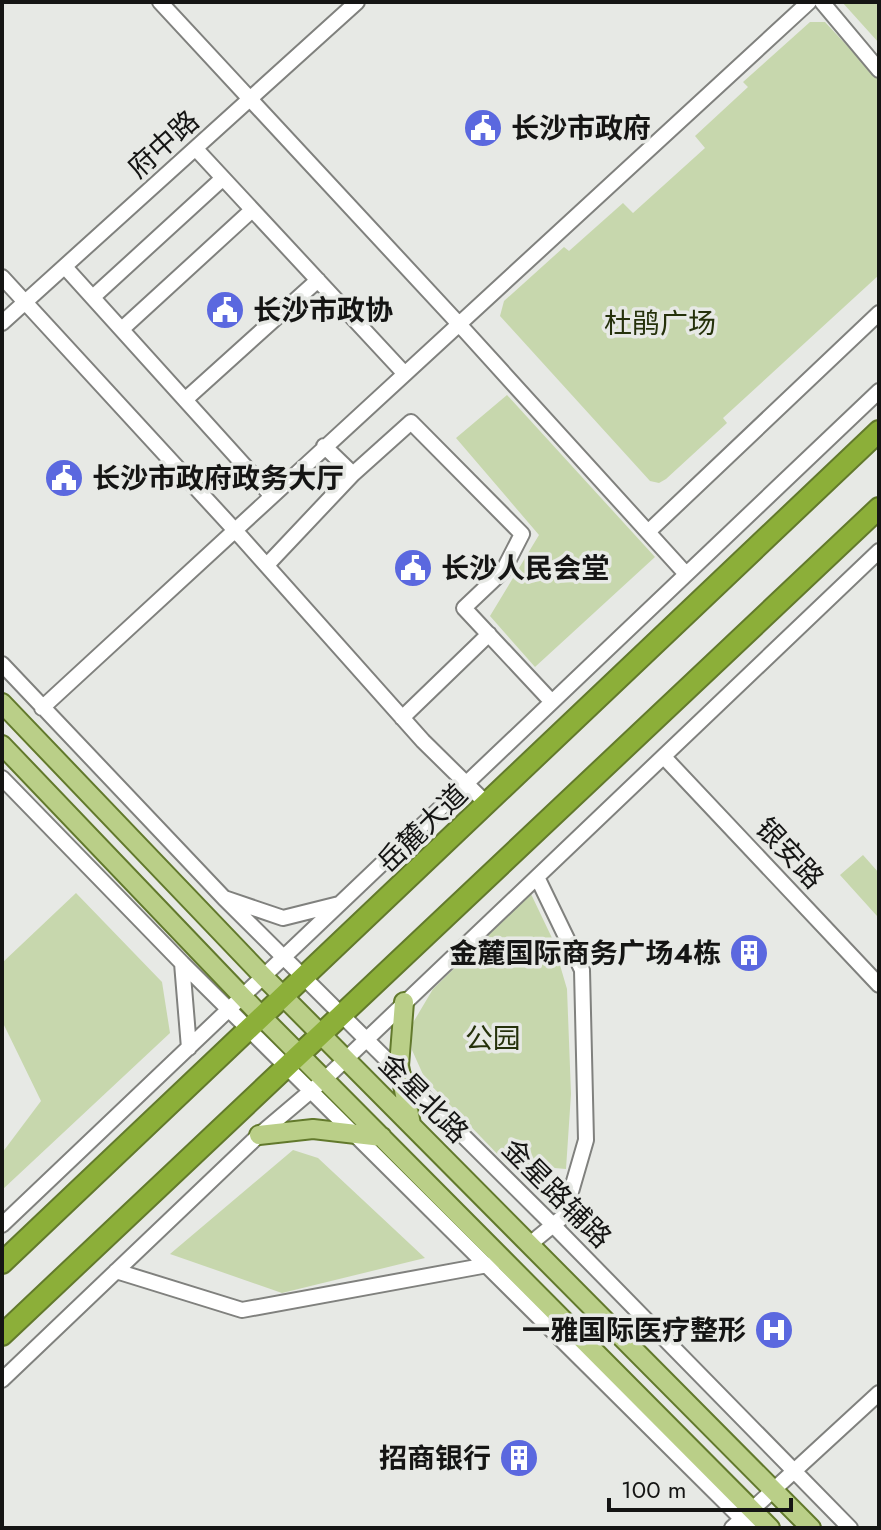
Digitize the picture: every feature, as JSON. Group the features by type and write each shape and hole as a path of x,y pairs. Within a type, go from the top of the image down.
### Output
{"highway":[{"name":"岳麓大道","path":"2,1263 879,431"},
{"path":"2,1335 879,508"}],"main road":[{"name":"金星北路","path":"2,703 284,998 811,1528"},
{"name":"金星北路","path":"2,745 243,998 255,1024 292,1060 325,1079 506,1262 744,1521 770,1528"},
{"path":"404,1002 400,1073 411,1124"},
{"path":"259,1135 313,1129 382,1137"}],"street":[{"path":"160,2 686,574"},
{"name":"府中路","path":"2,323 357,2"},
{"path":"42,708 809,2"},
{"path":"822,2 879,70"},
{"path":"196,149 404,373"},
{"path":"93,297 222,179"},
{"path":"122,329 251,211"},
{"path":"65,267 271,495"},
{"path":"2,277 235,529 402,718 487,804"},
{"path":"186,399 318,280"},
{"path":"648,532 879,313"},
{"path":"2,1225 879,391"},
{"path":"267,565 353,474 411,422 522,534 503,571 464,608 551,701"},
{"path":"324,446 353,474"},
{"path":"2,1380 259,1135 325,1079 879,551"},
{"path":"402,718 489,634"},
{"name":"金星路辅路","path":"2,664 224,898 553,1225 850,1528"},
{"name":"银安路","path":"664,757 879,985"},
{"path":"2,778 228,1011 255,1024"},
{"path":"530,1244 564,1216 586,1140 582,970 537,877"},
{"path":"224,898 283,918 340,904"},
{"path":"182,963 189,1048"},
{"path":"292,1060 310,1091 744,1521 794,1470 879,1393"},
{"path":"116,1271 242,1310 506,1262"}],"green space":[{"path":"842,2 879,2 879,43"},
{"name":"杜鹃广场","path":"810,22 825,22 879,80 879,275 723,418 727,423 666,479 659,483 650,481 500,316 504,301 564,247 569,251 623,203 633,213 705,148 695,136 748,87 743,82"},
{"path":"507,395 655,557 535,667 490,616 539,535 456,438"},
{"path":"863,855 879,873 877,916 840,875"},
{"path":"76,893 162,982 170,1033 2,1190 2,1153 41,1101 2,1021 2,963"},
{"name":"公园","path":"531,894 552,938 567,989 571,1094 566,1169 507,1164 425,1079 412,1050 411,1026 433,989"},
{"path":"293,1150 318,1158 425,1258 282,1293 170,1254"}],"place":[{"name":"长沙市政府","path":"483,128"},
{"name":"长沙市政协","path":"225,310"},
{"name":"长沙市政府政务大厅","path":"64,478"},
{"name":"长沙人民会堂","path":"413,568"},
{"name":"金麓国际商务广场4栋","path":"749,953"},
{"name":"一雅国际医疗整形","path":"774,1330"},
{"name":"招商银行","path":"519,1458"}]}
